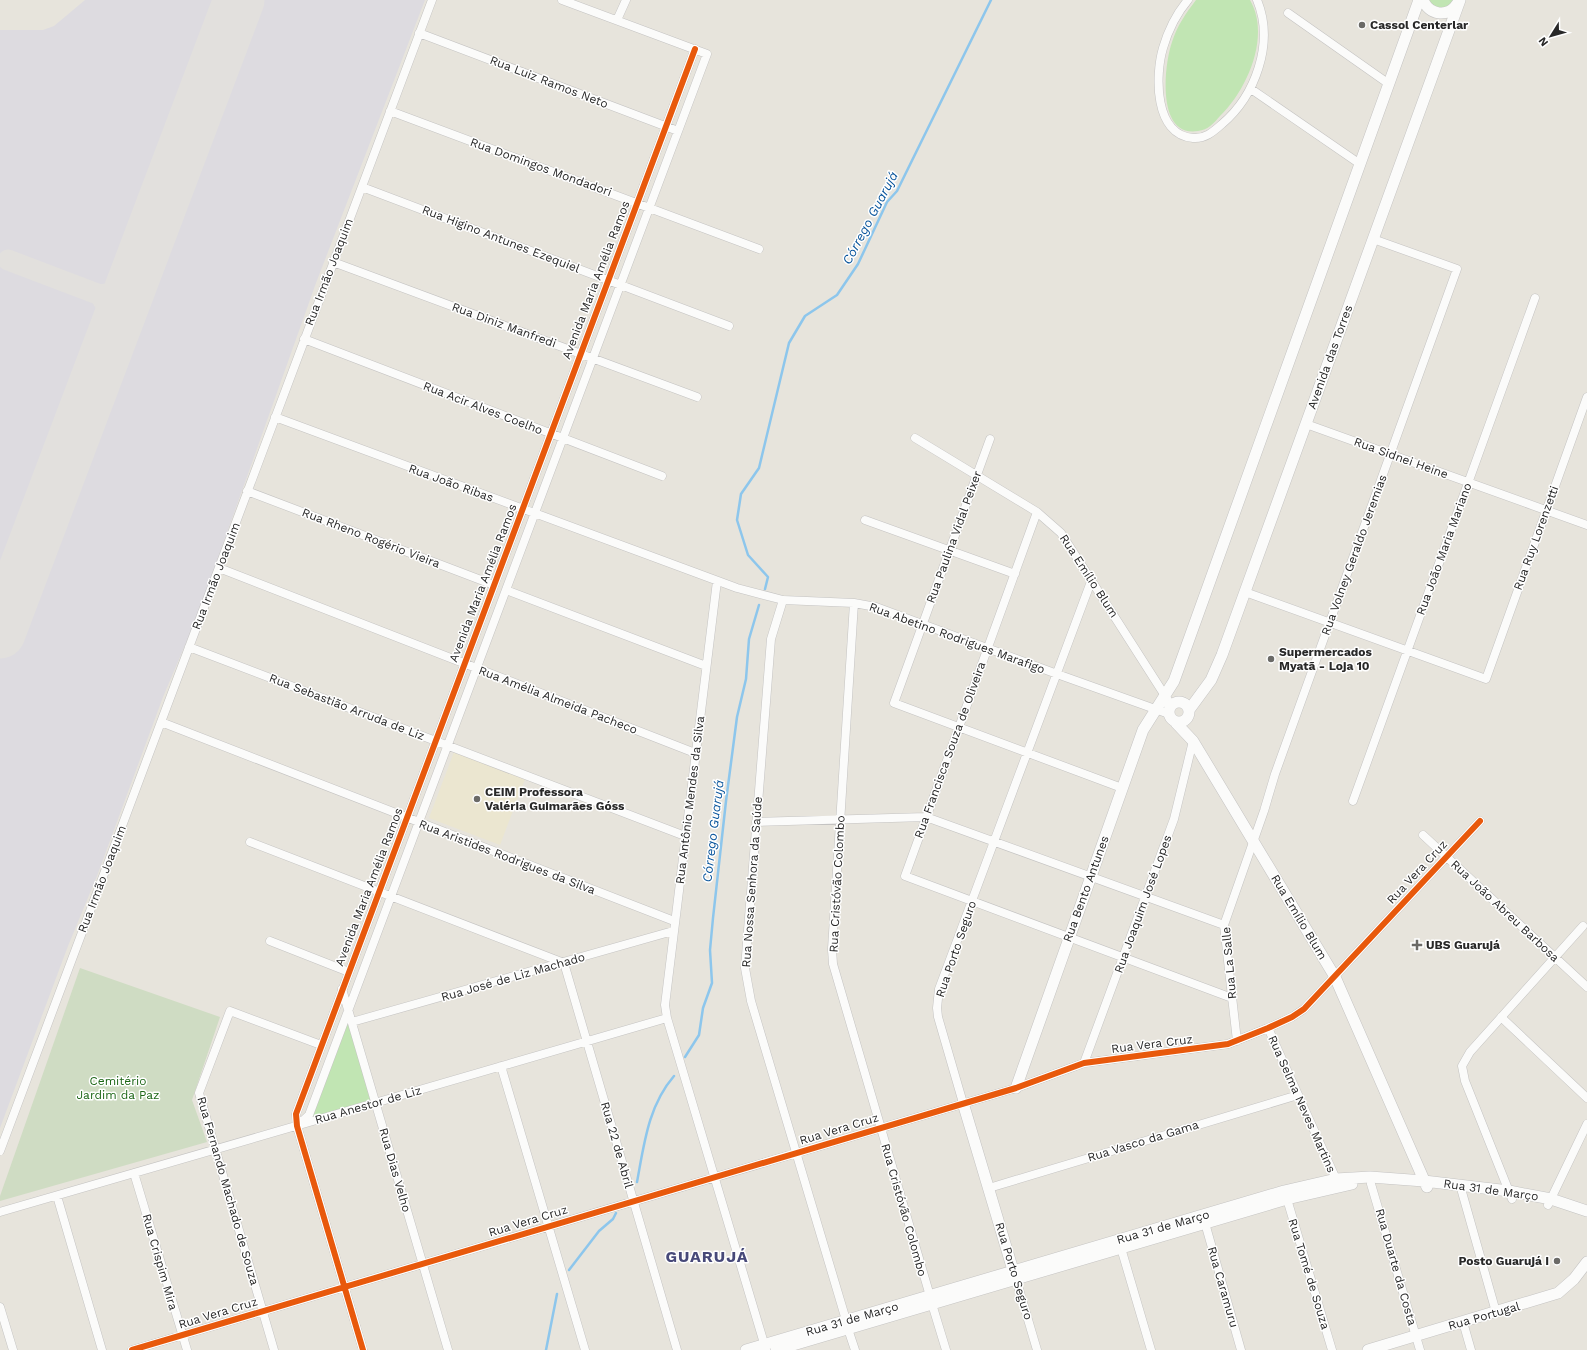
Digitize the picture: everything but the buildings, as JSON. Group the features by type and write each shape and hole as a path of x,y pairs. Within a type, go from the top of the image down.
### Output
{"main road":[{"path":"1165,695 1174,681 1419,0"},
{"path":"1423,0 1428,8 1439,13 1451,11 1459,1"},
{"name":"Avenida das Torres","path":"1188,714 1216,669 1459,1"},
{"path":"1172,707 1185,704 1188,714 1182,723 1171,719 1174,681"},
{"name":"Rua Bento Antunes","path":"1016,1088 1143,730 1165,695"},
{"name":"Rua Emílio Blum","path":"1188,714 1193,741"},
{"name":"Rua Emílio Blum","path":"1176,722 1193,741 1335,977 1426,1185"},
{"name":"Rua Porto Seguro","path":"963,1103 1015,1275"},
{"name":"Rua 31 de Março","path":"746,1350 765,1347 931,1300 1284,1191 1336,1179 1356,1177 1511,1195 1587,1211"},
{"name":"Rua 31 de Março","path":"1015,1275 1121,1248 1287,1199 1340,1186 1371,1184 1426,1185 1462,1192 1511,1195"},
{"name":"Rua 31 de Março","path":"1550,1202 1587,1219"},
{"name":"Rua Portugal","path":"1368,1350 1558,1293 1574,1279 1587,1262"},
{"name":"Rua 31 de Março","path":"776,1350 847,1324"}],"street":[{"name":"Rua Irmão Joaquim","path":"0,1151 432,0"},
{"path":"562,0 694,49"},
{"path":"616,20 626,0"},
{"path":"1188,0 1177,16 1169,32 1160,60 1159,93 1166,121 1174,131 1186,137 1192,138 1206,136 1227,120 1251,89 1260,60 1263,38 1262,16 1257,0"},
{"path":"1288,13 1389,84"},
{"name":"Rua Luiz Ramos Neto","path":"419,33 678,131"},
{"name":"Avenida Maria Amélia Ramos","path":"694,49 707,54 309,1115 297,1126 296,1114 321,1045 694,49"},
{"path":"1251,89 1360,164"},
{"name":"Rua Domingos Mondadori","path":"390,111 759,249"},
{"name":"Rua Higino Antunes Ezequiel","path":"362,187 729,326"},
{"name":"Rua Volney Geraldo Jeremias","path":"1253,842 1275,774 1329,622 1457,269 1373,239"},
{"name":"Rua Diniz Manfredi","path":"333,262 696,397"},
{"name":"Rua João Maria Mariano","path":"1352,801 1535,298"},
{"name":"Rua Acir Alves Coelho","path":"304,339 662,476"},
{"name":"Rua Ruy Lorenzetti","path":"1407,650 1486,679 1587,397"},
{"name":"Rua João Ribas","path":"275,417 717,581"},
{"name":"Rua Sidnei Heine","path":"1306,424 1587,525"},
{"name":"Rua Emílio Blum","path":"915,438 1037,512 1061,533 1092,579 1172,707"},
{"name":"Rua Paulina Vidal Peixer","path":"959,727 894,703 990,439"},
{"name":"Rua Rheno Rogério Vieira","path":"248,491 494,585"},
{"name":"Rua Francisca Souza de Oliveira","path":"972,901 905,876 1037,512"},
{"path":"865,520 1015,574"},
{"name":"Rua Amélia Almeida Pacheco","path":"218,568 695,754"},
{"name":"Rua Porto Seguro","path":"963,1103 938,1017 937,1003 939,989 1092,579"},
{"name":"Rua Abetino Rodrigues Marafigo","path":"717,581 754,594 783,600 854,603 881,608 922,625 1156,708 1172,707"},
{"name":"Rua Antônio Mendes da Silva","path":"717,581 666,990 667,1018 765,1347"},
{"path":"506,590 706,666"},
{"path":"1245,592 1407,650"},
{"name":"Rua Nossa Senhora da Saúde","path":"783,600 771,639 745,968 751,1001 855,1350"},
{"name":"Rua Cristóvão Colombo","path":"854,603 832,949 833,964 946,1350"},
{"name":"Rua Sebastião Arruda de Liz","path":"189,647 685,836"},
{"name":"Rua Aristides Rodrigues da Silva","path":"161,722 674,921"},
{"path":"959,727 1122,788"},
{"name":"Rua Joaquim José Lopes","path":"1084,1063 1174,819 1193,741"},
{"path":"756,822 926,817 1224,925"},
{"name":"Rua Vera Cruz","path":"132,1350 1016,1088 1084,1063 1214,1047 1237,1041 1292,1017 1304,1009 1480,821"},
{"name":"Rua João Abreu Barbosa","path":"1423,835 1587,987"},
{"path":"250,842 564,963"},
{"name":"Rua La Salle","path":"1237,1041 1224,925 1253,842"},
{"path":"972,901 1232,998"},
{"path":"1511,1195 1462,1073 1462,1066 1465,1058 1583,926"},
{"name":"Rua José de Liz Machado","path":"352,1022 564,963 673,930"},
{"path":"270,941 349,972"},
{"name":"Rua 22 de Abril","path":"564,963 677,1350"},
{"name":"Rua Dias Velho","path":"342,989 448,1350"},
{"name":"Rua Fernando Machado de Souza","path":"274,1350 198,1094 230,1011 321,1045"},
{"path":"1501,1017 1587,1098"},
{"name":"Rua Anestor de Liz","path":"0,1212 667,1018"},
{"name":"Rua Selma Neves Martins","path":"1268,1028 1336,1179"},
{"path":"501,1066 585,1350"},
{"name":"Rua Vasco da Gama","path":"989,1188 1298,1095"},
{"path":"1550,1202 1587,1124"},
{"path":"297,1126 363,1350"},
{"name":"Rua Crispim Mira","path":"134,1173 186,1350"},
{"name":"Rua Duarte da Costa","path":"1371,1184 1420,1350"},
{"path":"1462,1192 1496,1312"},
{"path":"57,1196 102,1350"},
{"name":"Rua Tomé de Souza","path":"1287,1199 1332,1350"},
{"name":"Rua Caramuru","path":"1205,1223 1242,1350"},
{"path":"1121,1248 1151,1350"},
{"name":"Rua Porto Seguro","path":"1015,1275 1037,1350"},
{"path":"0,1307 13,1350"},
{"path":"1463,1322 1471,1350"}],"shaded area":[{"path":"85,0 425,0 316,283 197,617 163,697 97,876 68,946 0,1128 0,30 43,30 54,26"},
{"name":"CEIM Professora Valéria Guimarães Góss","path":"454,752 525,779 500,845 429,818"}],"green space":[{"path":"1196,0 1250,0 1256,14 1258,30 1257,46 1253,62 1239,92 1230,105 1213,124 1208,128 1198,131 1184,130 1175,123 1169,112 1166,98 1167,67 1174,36 1182,20"},
{"path":"1428,0 1454,0 1449,5 1441,8 1432,5"},
{"name":"Cemitério Jardim da Paz","path":"80,968 220,1017 192,1100 207,1142 0,1201 0,1196"},
{"path":"348,1010 376,1103 297,1126 309,1115"}],"waterway":[{"name":"Córrego Guarujá","path":"765,589 768,577 748,555 737,520 741,494 759,468 789,343 805,316 837,295 858,264 887,202 897,191 991,0"},
{"name":"Córrego Guarujá","path":"685,1057 699,1035 703,1008 712,983 710,950 726,801 737,717 746,679 749,639 759,605"},
{"name":"Córrego Guarujá","path":"637,1182 648,1126 658,1100 674,1076"},
{"name":"Córrego Guarujá","path":"569,1270 599,1231 613,1219 616,1213"},
{"name":"Córrego Guarujá","path":"546,1350 557,1294"}],"taxiway":[{"path":"8,260 100,295 117,323"},
{"path":"100,295 116,292 133,280"}],"runway":[{"path":"0,633 239,0"}],"cycle path":[{"path":"363,1350 297,1126 296,1114 695,49"},
{"path":"132,1350 1016,1088 1084,1063 1228,1044 1292,1017 1304,1009 1480,821"}],"place":[{"name":"Cassol Centerlar","path":"1362,25"},
{"name":"Supermercados Myatã - Loja 10","path":"1271,659"},
{"name":"CEIM Professora Valéria Guimarães Góss","path":"477,799"},
{"name":"UBS Guarujá","path":"1417,945"},
{"name":"Posto Guarujá I","path":"1557,1261"}],"district":[{"name":"GUARUJÁ","path":"707,1256"}]}
